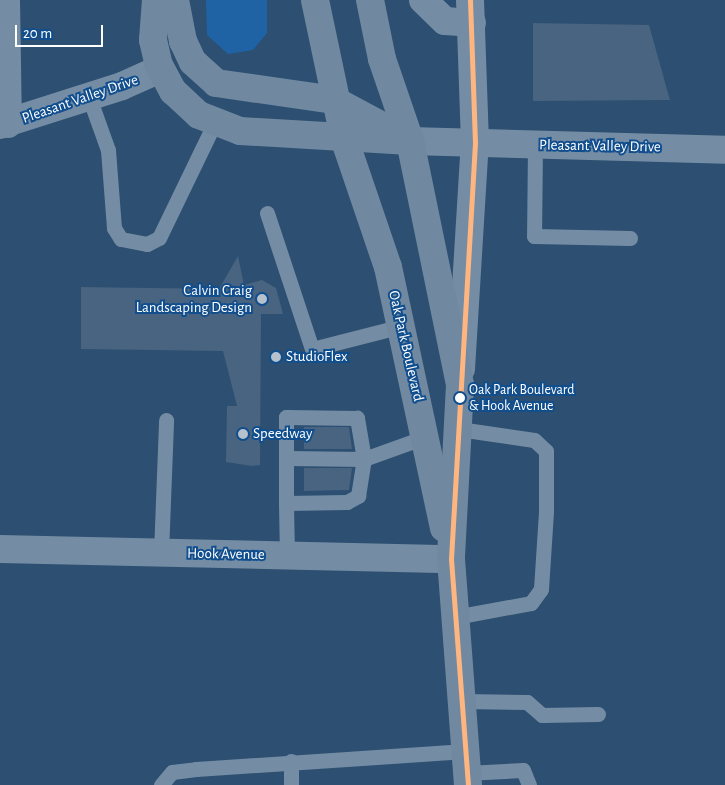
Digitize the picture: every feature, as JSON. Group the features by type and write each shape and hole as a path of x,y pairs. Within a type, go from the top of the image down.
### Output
{"street":[{"path":"4,125 6,0"},
{"path":"156,0 153,40 160,69 173,91 199,115 240,131 344,138 475,143"},
{"path":"175,0 190,55 216,83 334,100 410,141"},
{"name":"Oak Park Boulevard","path":"315,0 334,100 344,138 388,267 451,559"},
{"name":"Oak Park Boulevard","path":"370,0 382,59 410,141 460,385"},
{"name":"Oak Park Boulevard","path":"423,0 444,21 471,11 475,143 451,559 466,770"},
{"name":"Pleasant Valley Drive","path":"4,125 89,97 160,69"},
{"name":"Pleasant Valley Drive","path":"475,143 725,150"},
{"name":"Hook Avenue","path":"0,549 451,559"}],"lane":[{"path":"89,97 108,150 114,228 121,240 147,244 158,238 215,122"},
{"path":"535,145 534,236 630,238"},
{"path":"267,213 312,349 402,326"},
{"path":"286,503 347,502 358,496 364,459 357,418 286,417 286,503 287,556"},
{"path":"162,552 166,420"},
{"path":"455,617 531,603 541,589 546,511 546,451 534,440 459,429"},
{"path":"286,458 364,459 426,437"},
{"path":"461,700 527,702 542,715 598,714"},
{"path":"291,761 291,785"},
{"path":"161,785 172,772 291,761 466,770 523,770 529,785"}],"shaded area":[{"path":"206,0 267,0 267,33 253,50 228,54 207,35"}],"building":[{"path":"533,23 649,25 670,100 533,101"},
{"path":"238,256 244,285 262,280 276,288 283,314 261,314 260,465 252,466 226,462 227,406 237,406 223,351 81,349 81,287 219,289"},
{"path":"304,427 349,427 352,449 304,449"},
{"path":"304,468 352,468 349,490 304,491"}],"transit line":[{"path":"468,785 451,559 475,143 470,0"}],"place":[{"name":"Calvin Craig Landscaping Design","path":"262,299"},
{"name":"StudioFlex","path":"276,357"},
{"name":"Oak Park Boulevard & Hook Avenue","path":"460,398"},
{"name":"Speedway","path":"243,434"}]}
